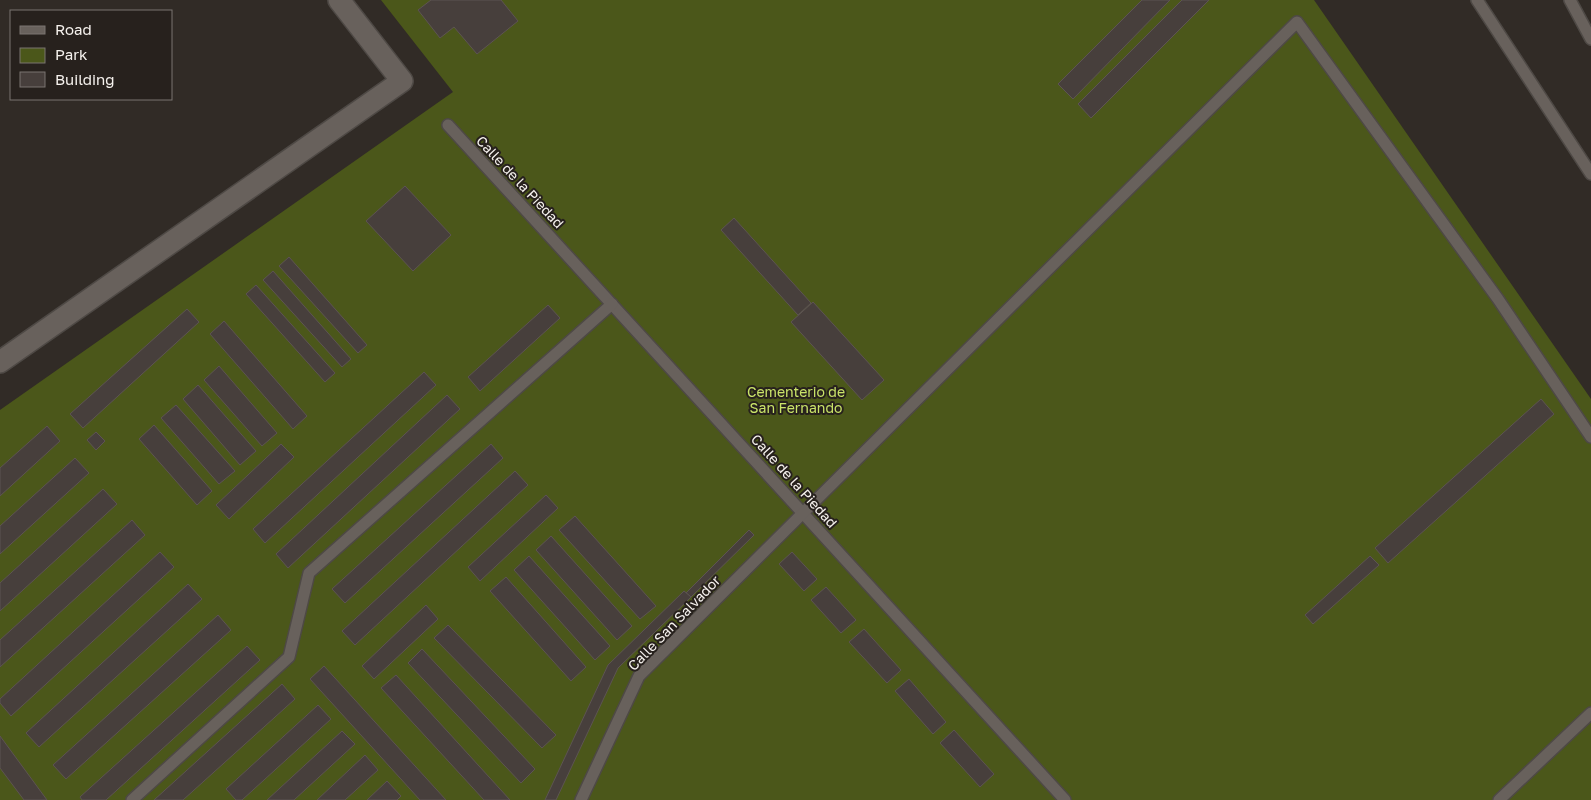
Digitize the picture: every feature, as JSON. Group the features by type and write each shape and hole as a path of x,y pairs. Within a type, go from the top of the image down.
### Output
{"street":[{"path":"0,362 402,80 340,0"}],"lane":[{"path":"1478,0 1591,174"},
{"path":"1570,0 1591,39"},
{"name":"Calle San Salvador","path":"581,800 639,676 1297,22 1498,299 1591,437"},
{"name":"Calle de la Piedad","path":"448,125 1065,800"},
{"path":"132,800 290,657 309,573 612,304"},
{"path":"1499,800 1591,713"}],"green space":[{"name":"Cementerio de San Fernando","path":"381,0 1314,0 1591,399 1591,800 0,800 0,410 453,92"}],"building":[{"path":"431,0 501,0 518,21 477,54 454,27 440,38 418,10"},
{"path":"1142,0 1170,0 1073,99 1058,84"},
{"path":"1182,0 1209,0 1091,118 1078,104"},
{"path":"405,186 451,235 413,271 366,221"},
{"path":"734,218 811,303 798,315 721,230"},
{"path":"289,257 367,345 358,353 279,266"},
{"path":"273,271 351,359 342,367 263,280"},
{"path":"256,285 335,373 325,382 246,294"},
{"path":"813,302 884,380 862,400 791,322"},
{"path":"548,305 560,318 480,391 468,377"},
{"path":"187,309 199,322 83,428 70,414"},
{"path":"224,321 307,416 293,429 210,334"},
{"path":"219,366 277,433 262,446 204,380"},
{"path":"424,372 436,385 265,543 253,529"},
{"path":"198,385 256,451 240,465 183,399"},
{"path":"447,395 460,409 288,568 276,554"},
{"path":"1541,399 1554,414 1388,563 1375,548"},
{"path":"176,405 235,471 219,484 161,418"},
{"path":"154,425 212,491 197,505 139,439"},
{"path":"47,426 60,441 0,496 0,468"},
{"path":"96,432 105,441 96,450 87,440"},
{"path":"281,444 294,457 229,519 216,505"},
{"path":"491,444 503,458 345,603 332,589"},
{"path":"75,458 89,473 0,554 0,526"},
{"path":"515,471 528,485 355,645 342,631"},
{"path":"103,489 117,504 0,611 0,583"},
{"path":"546,495 558,508 480,581 468,567"},
{"path":"575,516 656,606 640,619 559,530"},
{"path":"132,520 145,535 0,667 0,640"},
{"path":"749,530 754,535 691,597 686,593"},
{"path":"551,536 632,626 617,640 536,550"},
{"path":"160,552 174,567 11,716 0,703 0,699"},
{"path":"792,552 817,579 804,591 779,564"},
{"path":"529,556 610,646 595,660 514,570"},
{"path":"1370,556 1379,565 1313,624 1305,615"},
{"path":"506,577 586,667 571,681 490,591"},
{"path":"188,584 202,599 39,747 26,733"},
{"path":"826,587 856,620 841,633 811,600"},
{"path":"684,591 691,597 618,668 556,800 545,800 608,665"},
{"path":"426,605 438,619 374,679 362,666"},
{"path":"218,615 231,630 66,779 53,765"},
{"path":"448,625 556,735 542,748 434,638"},
{"path":"864,629 901,670 887,683 849,642"},
{"path":"247,646 260,660 106,800 82,800 80,797"},
{"path":"422,649 535,769 521,783 408,663"},
{"path":"324,666 446,800 420,800 310,679"},
{"path":"396,675 510,800 484,800 381,688"},
{"path":"909,679 946,722 933,734 895,691"},
{"path":"282,684 295,699 183,800 154,800"},
{"path":"318,705 331,719 242,800 236,800 226,789"},
{"path":"954,730 994,774 980,787 940,743"},
{"path":"342,731 355,744 294,800 267,800"},
{"path":"0,736 47,800 24,800 0,768"},
{"path":"365,755 378,770 345,800 317,800"},
{"path":"387,781 401,796 397,800 367,800"}]}
